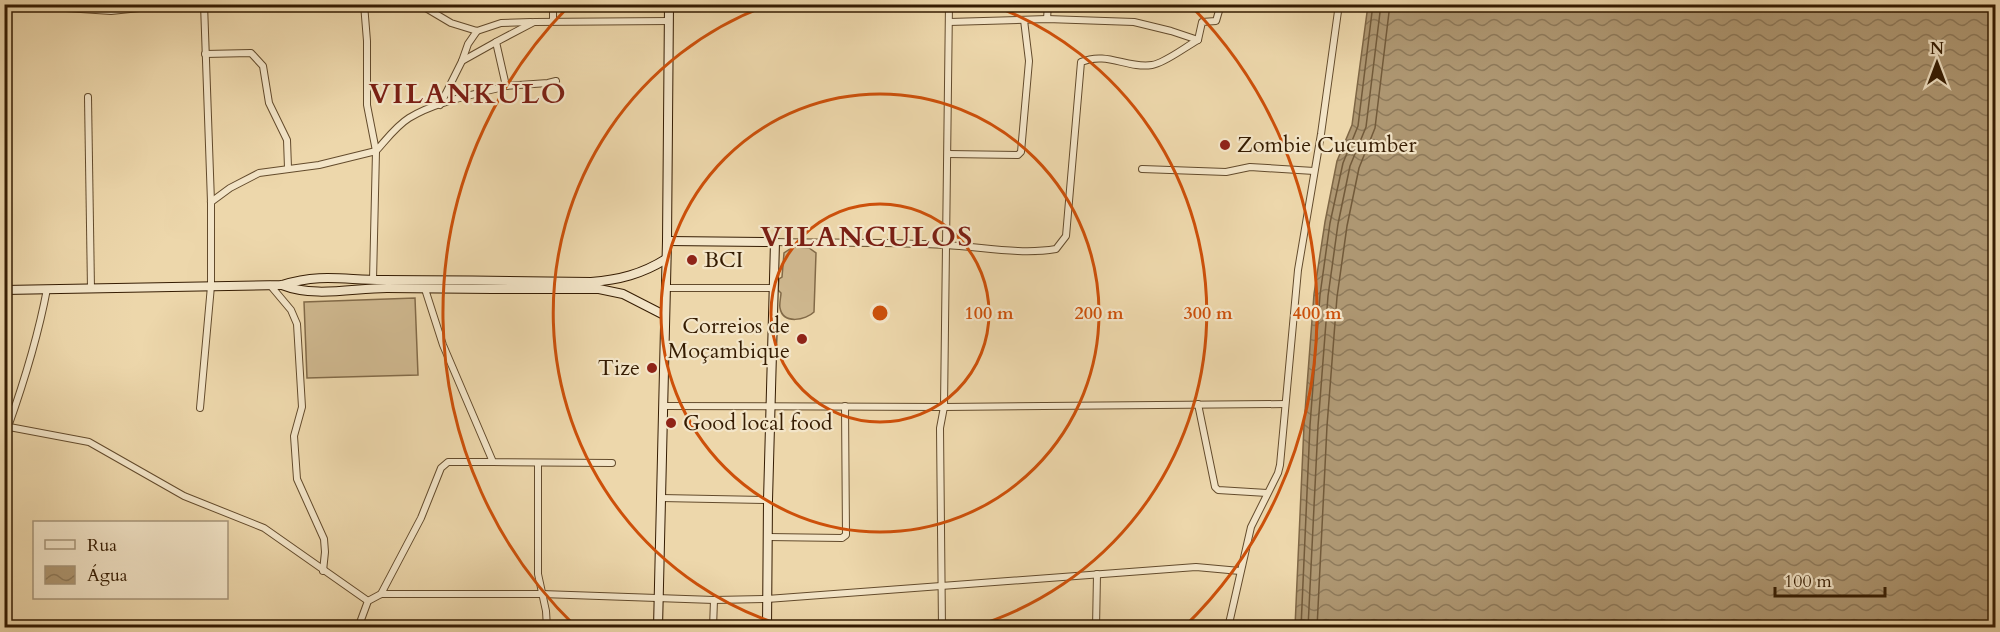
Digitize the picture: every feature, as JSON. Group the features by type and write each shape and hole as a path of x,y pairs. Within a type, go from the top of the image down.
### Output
{"main road":[{"path":"658,627 667,241 669,4"},
{"path":"667,241 775,242 767,627"},
{"path":"282,285 309,278 326,277 373,280 612,280 641,272 666,259"},
{"path":"325,291 326,277"},
{"path":"308,291 309,278"},
{"path":"4,290 270,285 282,285 308,291 384,288 599,289 624,294 664,315"}],"street":[{"path":"6,4 111,11 149,7 236,4"},
{"path":"364,4 367,41 367,105 376,151 373,280"},
{"path":"552,4 553,21"},
{"path":"942,627 940,428 944,407 949,4"},
{"path":"1047,19 1048,4"},
{"path":"1198,40 1201,23 1216,21 1221,4"},
{"path":"1228,627 1251,526 1280,465 1298,270 1321,134 1339,4"},
{"path":"200,408 211,286 204,6"},
{"path":"423,6 451,22 477,31"},
{"path":"949,22 1047,19 1134,22 1198,40"},
{"path":"948,154 1018,155 1021,152 1029,61 1024,20"},
{"path":"440,105 468,44 477,31 501,23 669,21"},
{"path":"462,61 534,22"},
{"path":"775,242 1056,249 1066,236 1081,62 1097,57 1153,65 1198,40"},
{"path":"496,42 506,86"},
{"path":"205,54 251,53 262,63 269,104 287,141 288,168"},
{"path":"210,202 230,188 259,173 333,162 376,151 401,124 411,117 440,105 506,86 556,81"},
{"path":"88,97 92,289"},
{"path":"1142,169 1226,172 1250,167 1314,171"},
{"path":"270,285 291,310 297,324 302,406 294,436 297,479 324,539 323,571"},
{"path":"666,288 773,288"},
{"path":"425,289 441,338 493,462"},
{"path":"47,290 40,327 26,376 6,427 89,442 183,496 264,528 368,601"},
{"path":"663,406 944,407 1285,404"},
{"path":"1198,405 1215,488 1267,493"},
{"path":"768,537 842,538 846,535 845,406"},
{"path":"381,594 421,518 441,468 448,462 612,463"},
{"path":"538,464 538,574 547,627"},
{"path":"661,498 768,500"},
{"path":"358,627 368,601 381,594 542,594 714,600 767,599 1196,567 1240,571"},
{"path":"1096,574 1096,627"},
{"path":"713,627 714,600"}],"shaded area":[{"path":"793,247 809,248 816,253 814,312 801,319 785,317 780,306 781,293 778,290 779,279 782,277 784,253"},
{"path":"415,298 418,375 307,378 304,302"}],"water":[{"path":"1368,5 1995,5 1995,627 1295,627 1304,425 1314,294 1337,161 1352,125"}],"place":[{"name":"Zombie Cucumber","path":"1225,145"},
{"name":"BCI","path":"692,260"},
{"name":"Correios de Moçambique","path":"802,339"},
{"name":"Tize","path":"652,368"},
{"name":"Good local food","path":"671,423"}],"district":[{"name":"VILANKULO","path":"468,94"},
{"name":"VILANCULOS","path":"867,237"}]}
